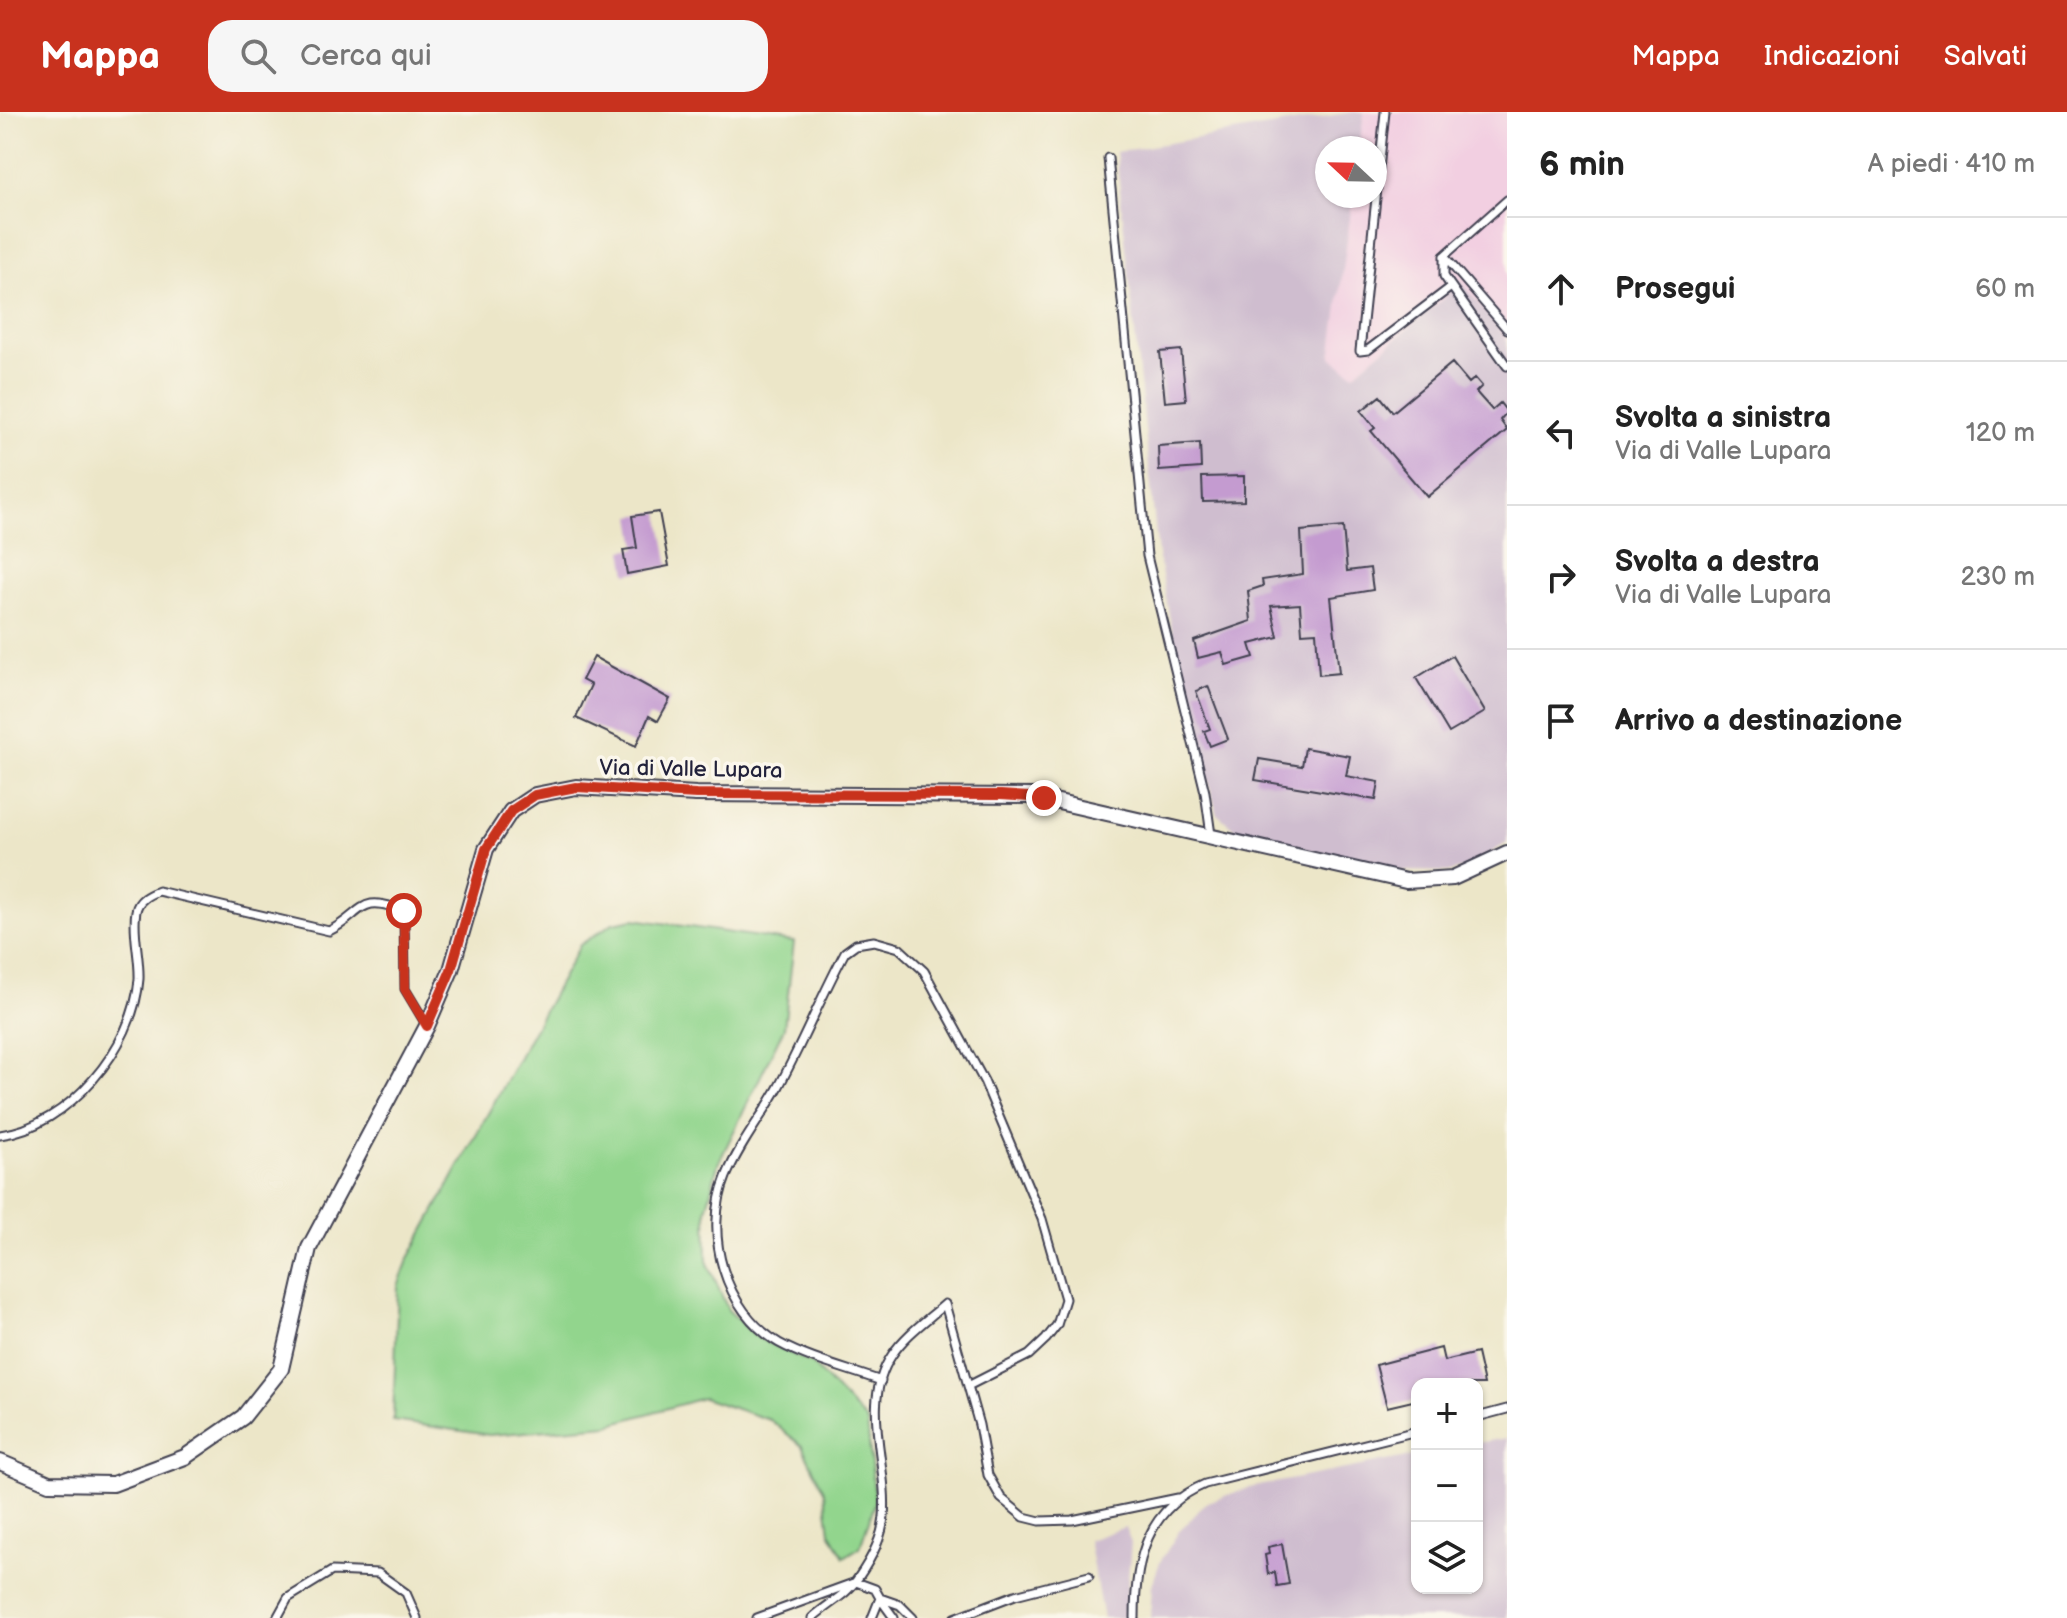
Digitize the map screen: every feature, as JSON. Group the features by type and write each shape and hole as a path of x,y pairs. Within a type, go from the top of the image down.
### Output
{"street":[{"name":"Via di Valle Lupara","path":"0,1462 49,1483 113,1484 185,1457 243,1417 281,1369 309,1248 427,1026 451,970 481,862 493,835 511,811 544,792 576,787 696,794 1032,796 1406,881 1453,878 1507,853"}],"lane":[{"path":"1385,112 1360,351 1368,350 1451,287"},
{"path":"1108,158 1147,556 1205,792 1211,837"},
{"path":"1507,201 1444,256 1444,276 1507,366"},
{"path":"1444,256 1507,329"},
{"path":"0,1135 23,1132 41,1125 102,1070 118,1048 139,981 136,909 145,896 158,891 329,931 364,903 384,902 404,911 405,989 427,1026"},
{"path":"881,1381 777,1342 748,1315 732,1291 720,1258 715,1219 731,1167 778,1089 845,952 856,944 874,941 899,948 924,971 984,1081 1042,1219 1065,1299 1057,1325 1029,1355 968,1386"},
{"path":"812,1618 856,1582 876,1548 884,1520 876,1424 881,1381 890,1356 945,1304 988,1475 1001,1498 1024,1517 1040,1521 1072,1520 1178,1498 1205,1484 1411,1432"},
{"path":"1483,1415 1507,1409"},
{"path":"1135,1618 1137,1582 1149,1539 1160,1516 1178,1498"},
{"path":"277,1618 288,1598 332,1571 378,1573 406,1593 417,1618"},
{"path":"955,1618 1015,1595 1089,1576"},
{"path":"757,1618 856,1582 875,1589 894,1618"},
{"path":"872,1618 880,1598"},
{"path":"880,1598 900,1605 913,1618"}],"shaded area":[{"path":"1363,112 1507,112 1507,340 1460,280 1442,300 1353,375 1331,357 1350,208 1387,208 1387,136 1360,136"},
{"path":"1364,112 1361,136 1315,136 1315,208 1351,208 1331,357 1354,374 1442,300 1460,280 1507,340 1507,843 1467,867 1452,872 1395,871 1236,830 1217,814 1178,663 1158,554 1116,152"},
{"path":"1507,1438 1507,1618 1150,1618 1152,1585 1160,1562 1179,1531 1207,1502 1248,1488 1411,1456 1411,1594 1483,1594 1483,1442"},
{"path":"1125,1527 1131,1542 1125,1618 1103,1618 1088,1540"}],"green space":[{"path":"634,919 794,942 784,1028 718,1164 706,1210 707,1261 728,1310 758,1338 811,1363 867,1422 875,1503 860,1547 844,1557 830,1532 825,1493 802,1446 770,1420 703,1398 608,1425 489,1435 393,1421 398,1286 408,1260 580,945 613,923"}],"building":[{"path":"1181,350 1186,400 1165,402 1160,352"},
{"path":"1452,363 1469,383 1475,378 1482,386 1476,392 1492,410 1500,403 1507,412 1500,420 1507,430 1427,497 1371,431 1375,428 1361,411 1380,396 1393,412"},
{"path":"1200,443 1201,468 1159,471 1158,446"},
{"path":"1244,476 1244,501 1203,502 1202,477"},
{"path":"659,512 669,566 627,574 623,550 637,548 632,516"},
{"path":"1343,527 1347,571 1370,568 1373,590 1331,597 1339,673 1319,675 1316,632 1302,633 1300,604 1271,606 1278,637 1250,644 1254,657 1226,665 1222,652 1198,658 1194,641 1251,621 1248,591 1263,586 1262,580 1303,574 1301,531"},
{"path":"1452,656 1485,712 1449,733 1416,678"},
{"path":"594,657 670,699 658,721 649,716 636,746 576,718 591,685 582,680"},
{"path":"1208,686 1228,739 1210,746 1204,731 1210,729 1196,691"},
{"path":"1305,748 1350,756 1346,776 1379,782 1376,800 1255,780 1259,759 1302,766"},
{"path":"1441,1348 1444,1361 1477,1353 1483,1378 1411,1378 1411,1401 1387,1407 1376,1365"},
{"path":"1282,1544 1289,1584 1277,1586 1275,1572 1268,1574 1265,1555 1269,1554 1268,1547"}],"route":[{"path":"404,911 405,989 427,1026 451,970 486,849 511,811 535,795 576,787 696,794 1001,795 1044,798"}]}
